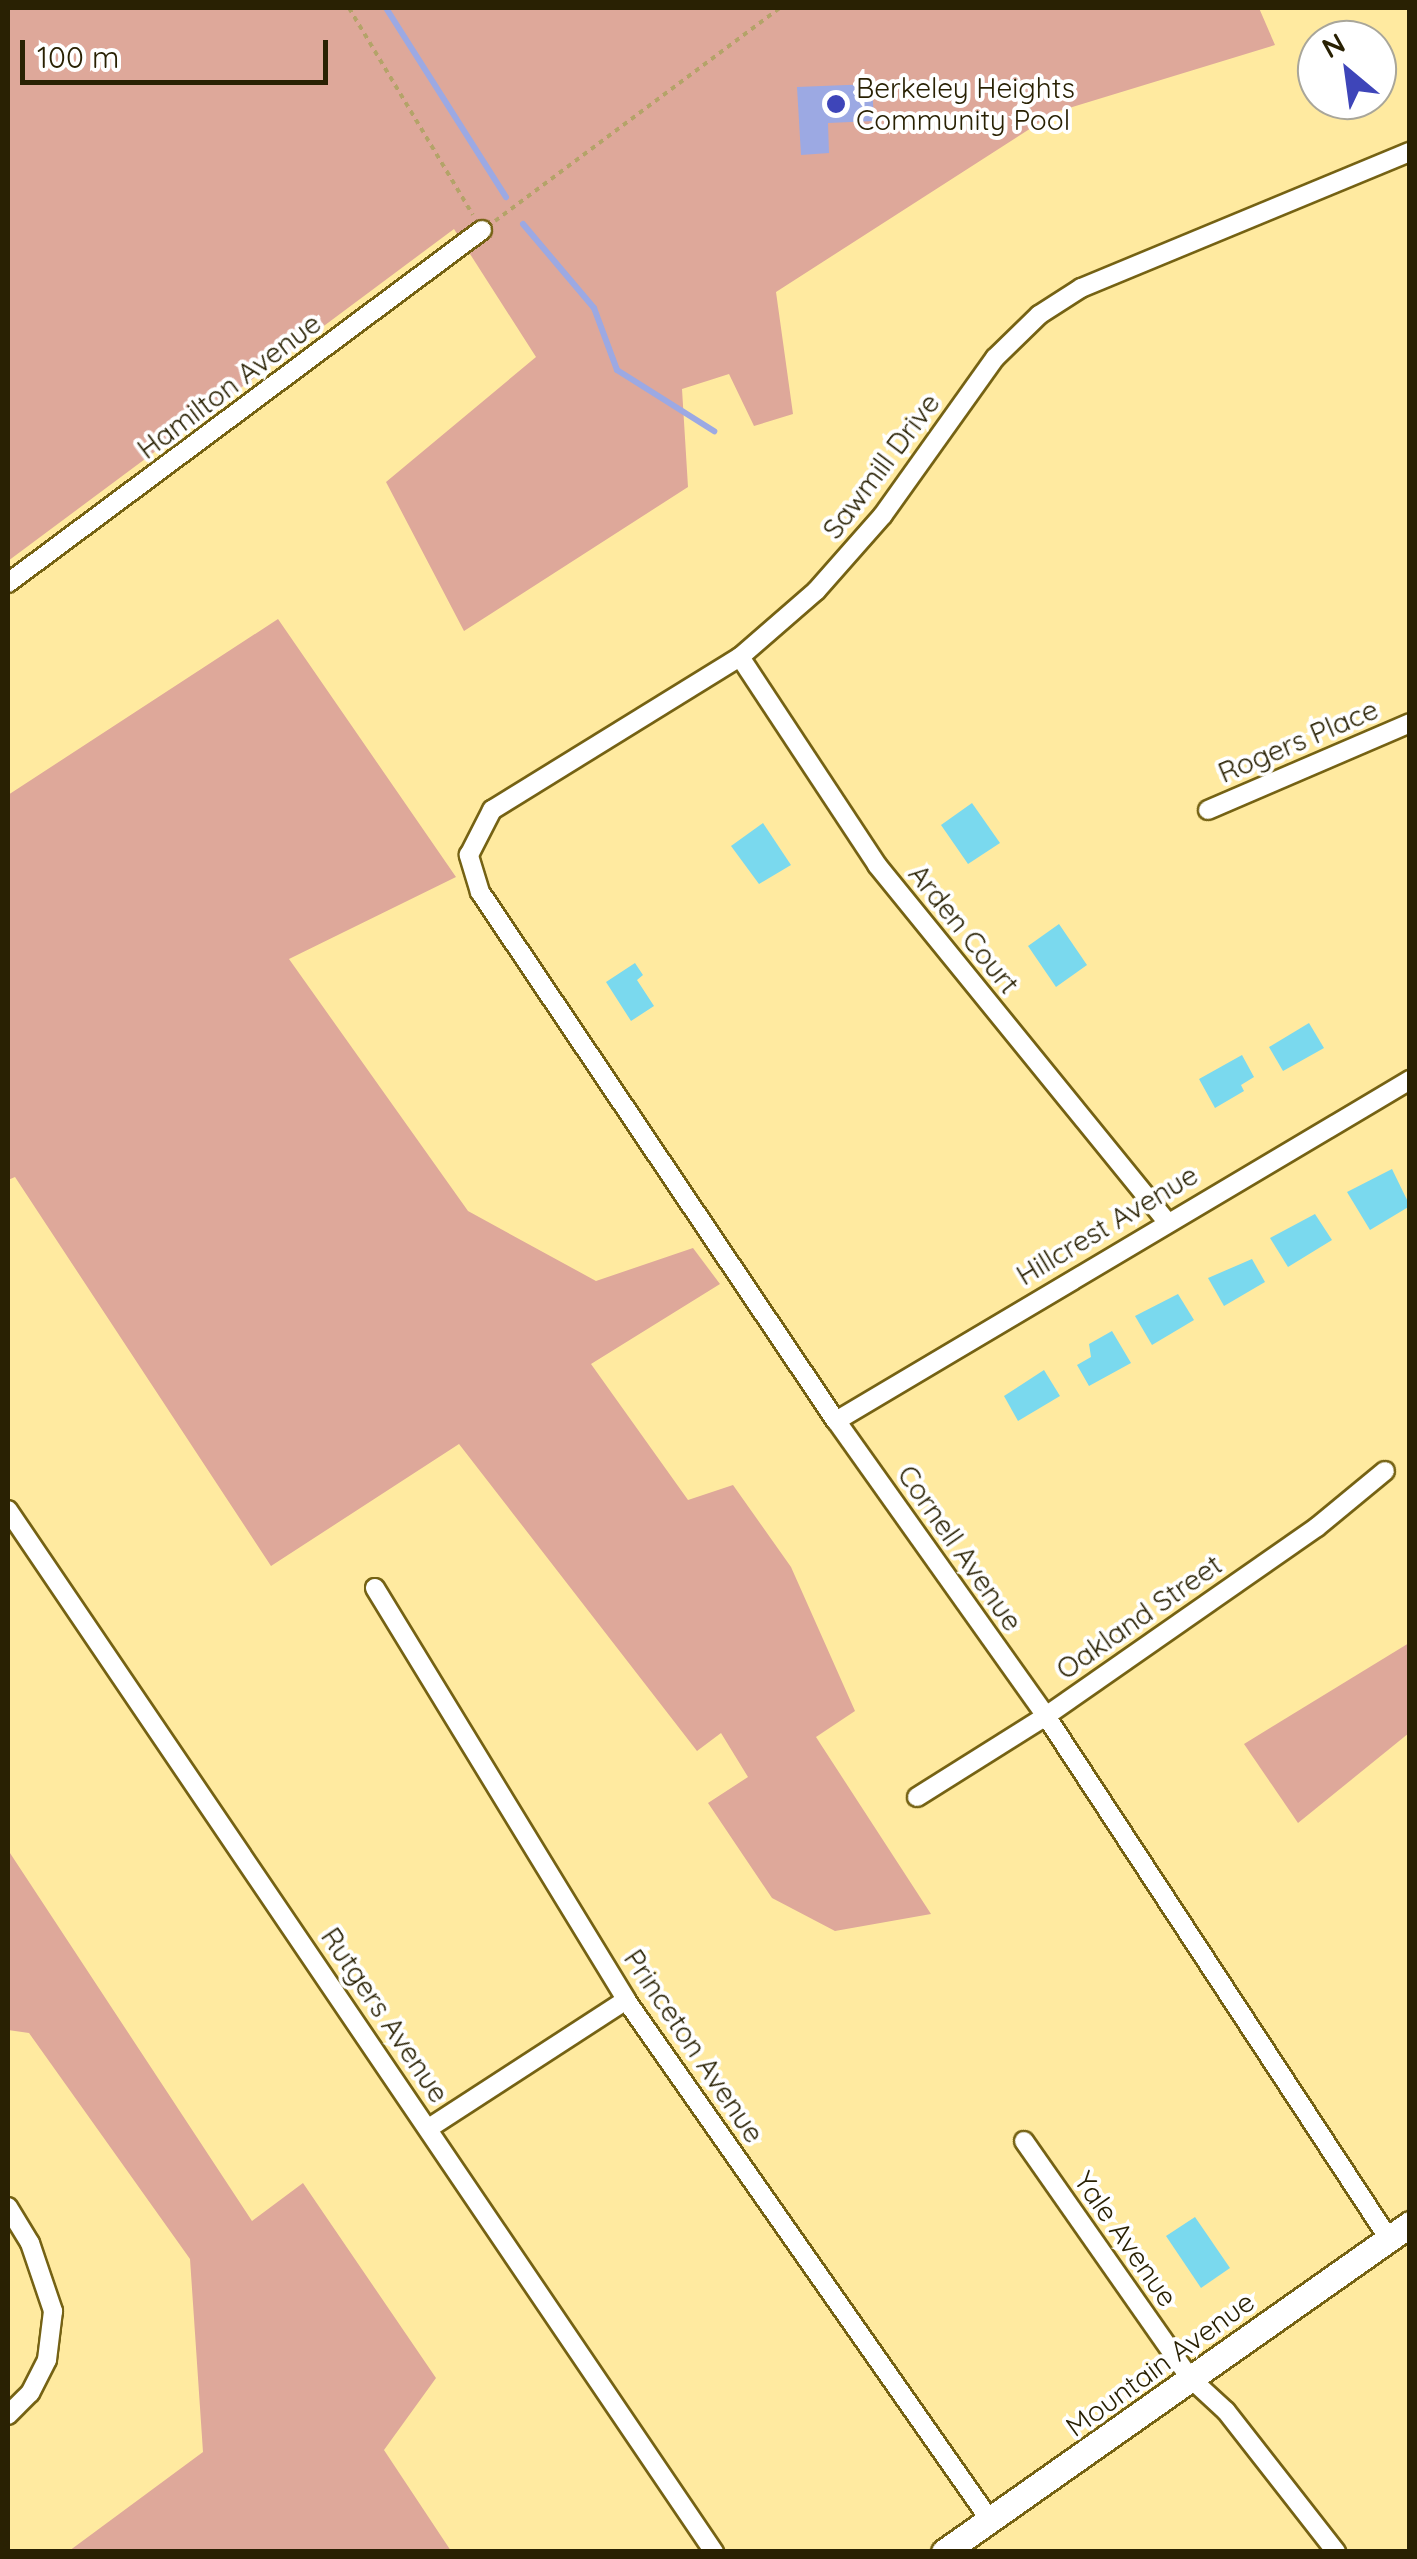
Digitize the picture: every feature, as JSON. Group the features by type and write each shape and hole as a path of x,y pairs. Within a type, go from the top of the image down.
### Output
{"main road":[{"name":"Mountain Avenue","path":"944,2552 1399,2232"}],"street":[{"name":"Sawmill Drive","path":"480,892 470,855 474,836 492,810 740,657 851,555 996,358 1039,315 1081,288 1410,152"},
{"name":"Hamilton Avenue","path":"8,583 482,230"},
{"name":"Arden Court","path":"740,657 877,865 1166,1220"},
{"name":"Rogers Place","path":"1208,810 1410,723"},
{"name":"Cornell Avenue","path":"480,892 836,1421 1046,1716 1399,2232"},
{"name":"Hillcrest Avenue","path":"836,1421 1166,1220 1410,1080"},
{"name":"Oakland Street","path":"916,1797 1046,1716 1317,1527 1385,1471"},
{"name":"Rutgers Avenue","path":"8,1510 714,2552"},
{"name":"Princeton Avenue","path":"375,1588 626,2000 990,2520"},
{"path":"429,2128 626,2000"},
{"name":"Yale Avenue","path":"1024,2141 1189,2377 1226,2411 1336,2552"},
{"path":"8,2207 30,2242 53,2310 47,2360 30,2393 8,2415"}],"path":[{"path":"349,8 482,230 780,8"}],"shaded area":[{"path":"8,8 1259,8 1275,45 1056,112 776,292 793,414 754,426 729,374 682,389 688,487 464,631 386,482 536,357 454,229 8,561"},
{"path":"278,619 456,877 289,959 468,1211 596,1281 693,1248 720,1284 591,1364 688,1500 733,1485 791,1567 855,1711 816,1737 931,1914 835,1931 772,1898 708,1803 748,1777 721,1733 697,1751 459,1444 271,1566 15,1177 8,1180 8,795"},
{"path":"1409,1643 1409,1733 1298,1823 1244,1744"},
{"path":"8,1850 252,2221 303,2183 436,2378 384,2450 451,2551 69,2551 203,2452 190,2259 29,2033 8,2030"}],"water":[{"name":"Berkeley Heights Community Pool","path":"872,84 874,121 828,123 829,153 801,155 797,87"}],"building":[{"path":"972,803 1000,843 968,864 941,825"},
{"path":"763,823 791,865 759,884 731,846"},
{"path":"1059,924 1087,965 1056,987 1028,946"},
{"path":"635,963 643,975 637,980 654,1006 631,1021 606,982"},
{"path":"1309,1023 1324,1048 1283,1071 1269,1047"},
{"path":"1242,1055 1254,1077 1241,1085 1244,1091 1215,1108 1199,1079"},
{"path":"1392,1169 1410,1206 1370,1230 1347,1192"},
{"path":"1315,1214 1332,1240 1288,1267 1270,1238"},
{"path":"1252,1259 1265,1282 1224,1306 1208,1278"},
{"path":"1178,1294 1194,1320 1152,1345 1135,1316"},
{"path":"1112,1331 1131,1363 1089,1386 1077,1365 1091,1357 1089,1344"},
{"path":"1044,1370 1060,1396 1018,1421 1004,1396"},
{"path":"1195,2217 1230,2268 1201,2288 1166,2236"}],"waterway":[{"path":"386,8 506,197"},
{"path":"523,224 594,308 617,370 714,431"}],"place":[{"name":"Berkeley Heights Community Pool","path":"836,104"}]}
